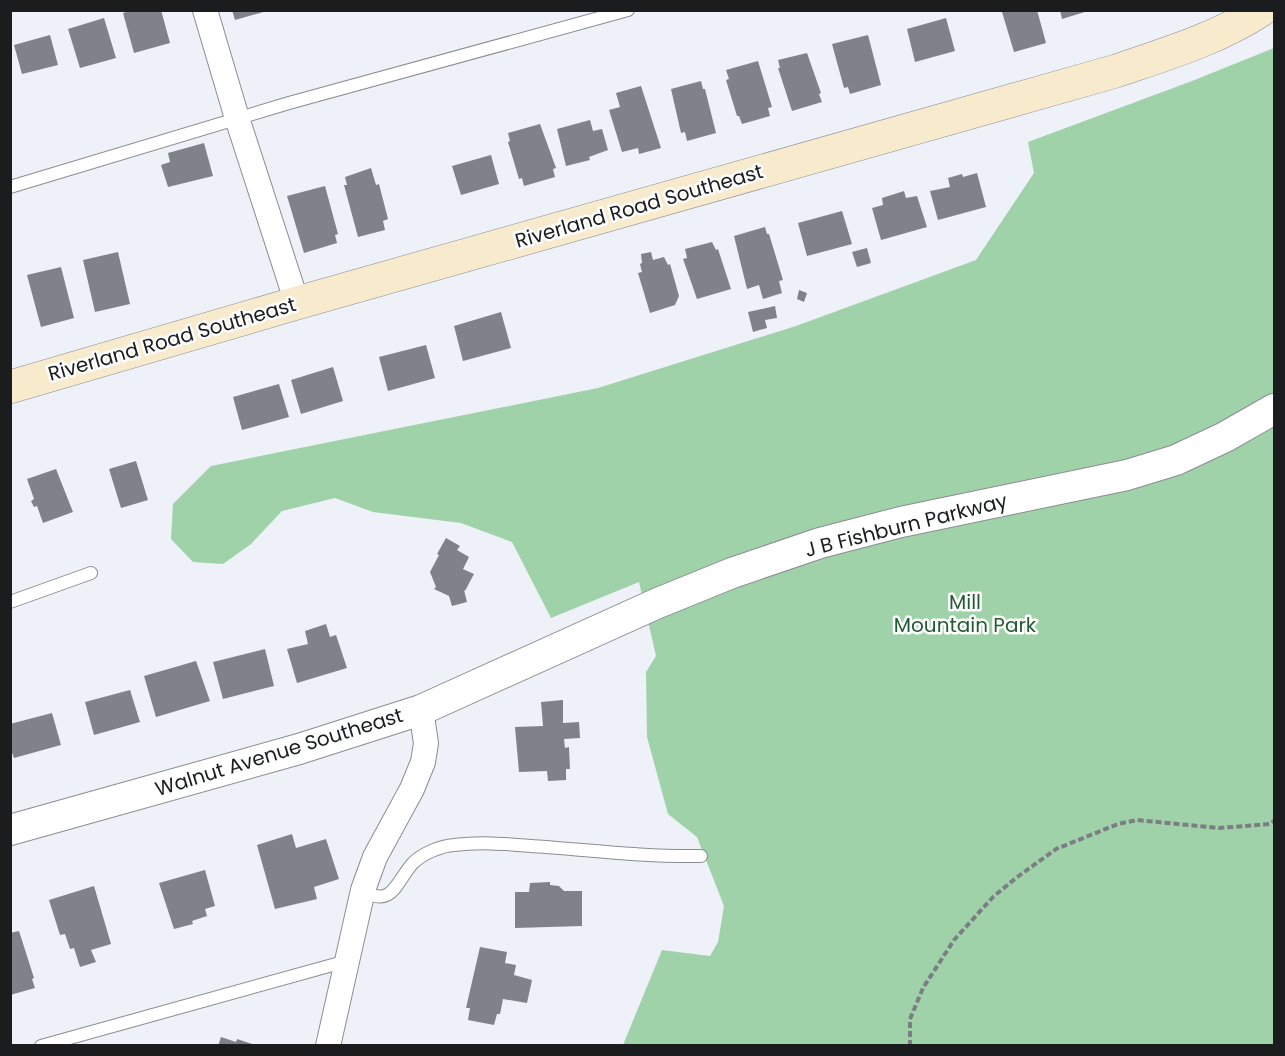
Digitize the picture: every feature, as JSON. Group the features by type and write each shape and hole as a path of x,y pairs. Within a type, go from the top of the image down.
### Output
{"main road":[{"name":"Riverland Road Southeast","path":"10,387 1116,70 1184,49 1243,22 1262,10"}],"street":[{"path":"206,10 237,118 297,303"},
{"name":"J B Fishburn Parkway","path":"541,656 658,603 732,573 820,543 902,522 1127,475 1176,460 1225,437 1275,409"},
{"name":"Walnut Avenue Southeast","path":"10,830 298,749 421,710 541,656"},
{"path":"328,1046 363,890 375,857 412,789 423,762 426,743 421,710"}],"lane":[{"path":"10,187 237,118 628,10"},
{"path":"10,602 91,573"},
{"path":"363,890 372,896 383,897 391,894 414,862 432,850 453,844 495,843 665,856 701,856"},
{"path":"41,1046 347,961"}],"path":[{"path":"910,1046 910,1019 923,988 954,940 993,897 1056,849 1118,824 1137,820 1219,828 1270,824 1275,821"}],"green space":[{"name":"Mill Mountain Park","path":"1274,48 1274,1045 623,1045 662,950 710,956 718,942 724,906 697,837 668,814 647,737 646,672 656,656 639,582 551,618 512,542 461,523 373,512 335,498 282,511 251,544 223,564 193,562 171,539 173,504 211,466 598,388 796,326 976,260 1034,173 1028,142"}],"building":[{"path":"133,10 161,10 170,43 134,53 123,13"},
{"path":"232,10 267,10 267,11 235,20"},
{"path":"1037,10 1046,43 1014,52 1002,12"},
{"path":"1060,10 1088,10 1088,11 1062,19"},
{"path":"104,18 116,58 80,68 68,29"},
{"path":"946,18 955,51 915,62 907,29"},
{"path":"50,35 58,65 22,74 14,45"},
{"path":"868,35 881,85 850,94 848,87 844,88 832,44"},
{"path":"807,53 822,102 792,111 778,68 780,68 778,60"},
{"path":"758,61 772,107 768,108 770,116 742,124 737,116 726,80 729,79 726,70"},
{"path":"701,81 716,133 687,141 685,132 681,133 671,89"},
{"path":"641,86 661,148 639,154 638,148 622,152 609,110 620,107 616,93"},
{"path":"590,120 593,131 602,129 608,150 589,157 590,160 566,166 557,129"},
{"path":"540,124 556,168 553,169 555,177 524,186 522,178 519,179 508,142 510,141 508,133"},
{"path":"204,143 213,176 168,187 161,165 170,162 168,153"},
{"path":"491,155 499,184 461,195 452,166"},
{"path":"371,168 376,185 379,184 388,219 383,221 385,230 358,237 344,185 347,185 345,177"},
{"path":"977,173 986,207 938,220 930,191 950,187 948,178"},
{"path":"325,186 338,234 335,235 337,243 304,253 287,196"},
{"path":"904,191 906,198 917,196 927,227 881,240 872,208 883,205 882,198"},
{"path":"842,211 852,244 807,256 798,223"},
{"path":"765,227 783,280 779,281 782,293 763,299 759,285 747,289 734,236"},
{"path":"712,242 716,250 718,249 731,289 697,299 683,259 687,258 685,249"},
{"path":"867,248 871,263 857,267 852,252"},
{"path":"118,252 130,304 95,312 83,260"},
{"path":"651,252 653,260 664,257 668,265 670,264 679,296 675,305 650,313 638,273 642,272 641,254"},
{"path":"61,267 74,318 41,327 27,275"},
{"path":"799,290 807,293 804,302 797,299"},
{"path":"775,306 777,318 765,320 767,328 753,332 748,312"},
{"path":"501,312 511,348 463,361 454,326"},
{"path":"426,345 435,378 388,391 379,357"},
{"path":"333,367 343,401 301,414 291,380"},
{"path":"279,384 289,417 242,430 233,397"},
{"path":"136,461 148,500 121,508 109,469"},
{"path":"56,469 73,512 43,523 37,506 34,507 31,501 34,499 27,479"},
{"path":"446,538 460,546 457,550 469,557 463,569 474,574 464,590 467,602 452,606 449,596 434,589 436,587 430,572"},
{"path":"326,624 330,637 336,635 347,668 297,683 287,649 308,644 305,631"},
{"path":"265,649 274,686 223,699 213,662"},
{"path":"196,661 210,701 156,717 144,676"},
{"path":"130,690 140,722 94,735 85,702"},
{"path":"563,700 563,723 579,722 580,738 564,739 565,748 569,747 570,769 566,769 566,780 548,781 547,771 519,772 515,727 543,726 541,702"},
{"path":"52,713 61,745 14,758 10,747 10,724"},
{"path":"292,834 296,848 326,839 339,879 314,887 317,899 275,909 257,845"},
{"path":"205,870 215,906 205,909 207,916 192,921 193,924 174,929 159,883"},
{"path":"550,882 550,885 559,886 564,891 582,891 582,926 515,928 515,892 529,892 530,883"},
{"path":"94,886 111,944 91,950 96,962 80,967 74,948 70,949 65,934 60,935 49,900"},
{"path":"19,931 35,988 10,995 10,933"},
{"path":"480,947 507,952 505,963 516,965 514,975 532,980 527,1003 503,999 500,1014 497,1014 494,1025 468,1020 470,1008 466,1008"},
{"path":"221,1037 236,1042 237,1039 258,1046 218,1046"}]}
